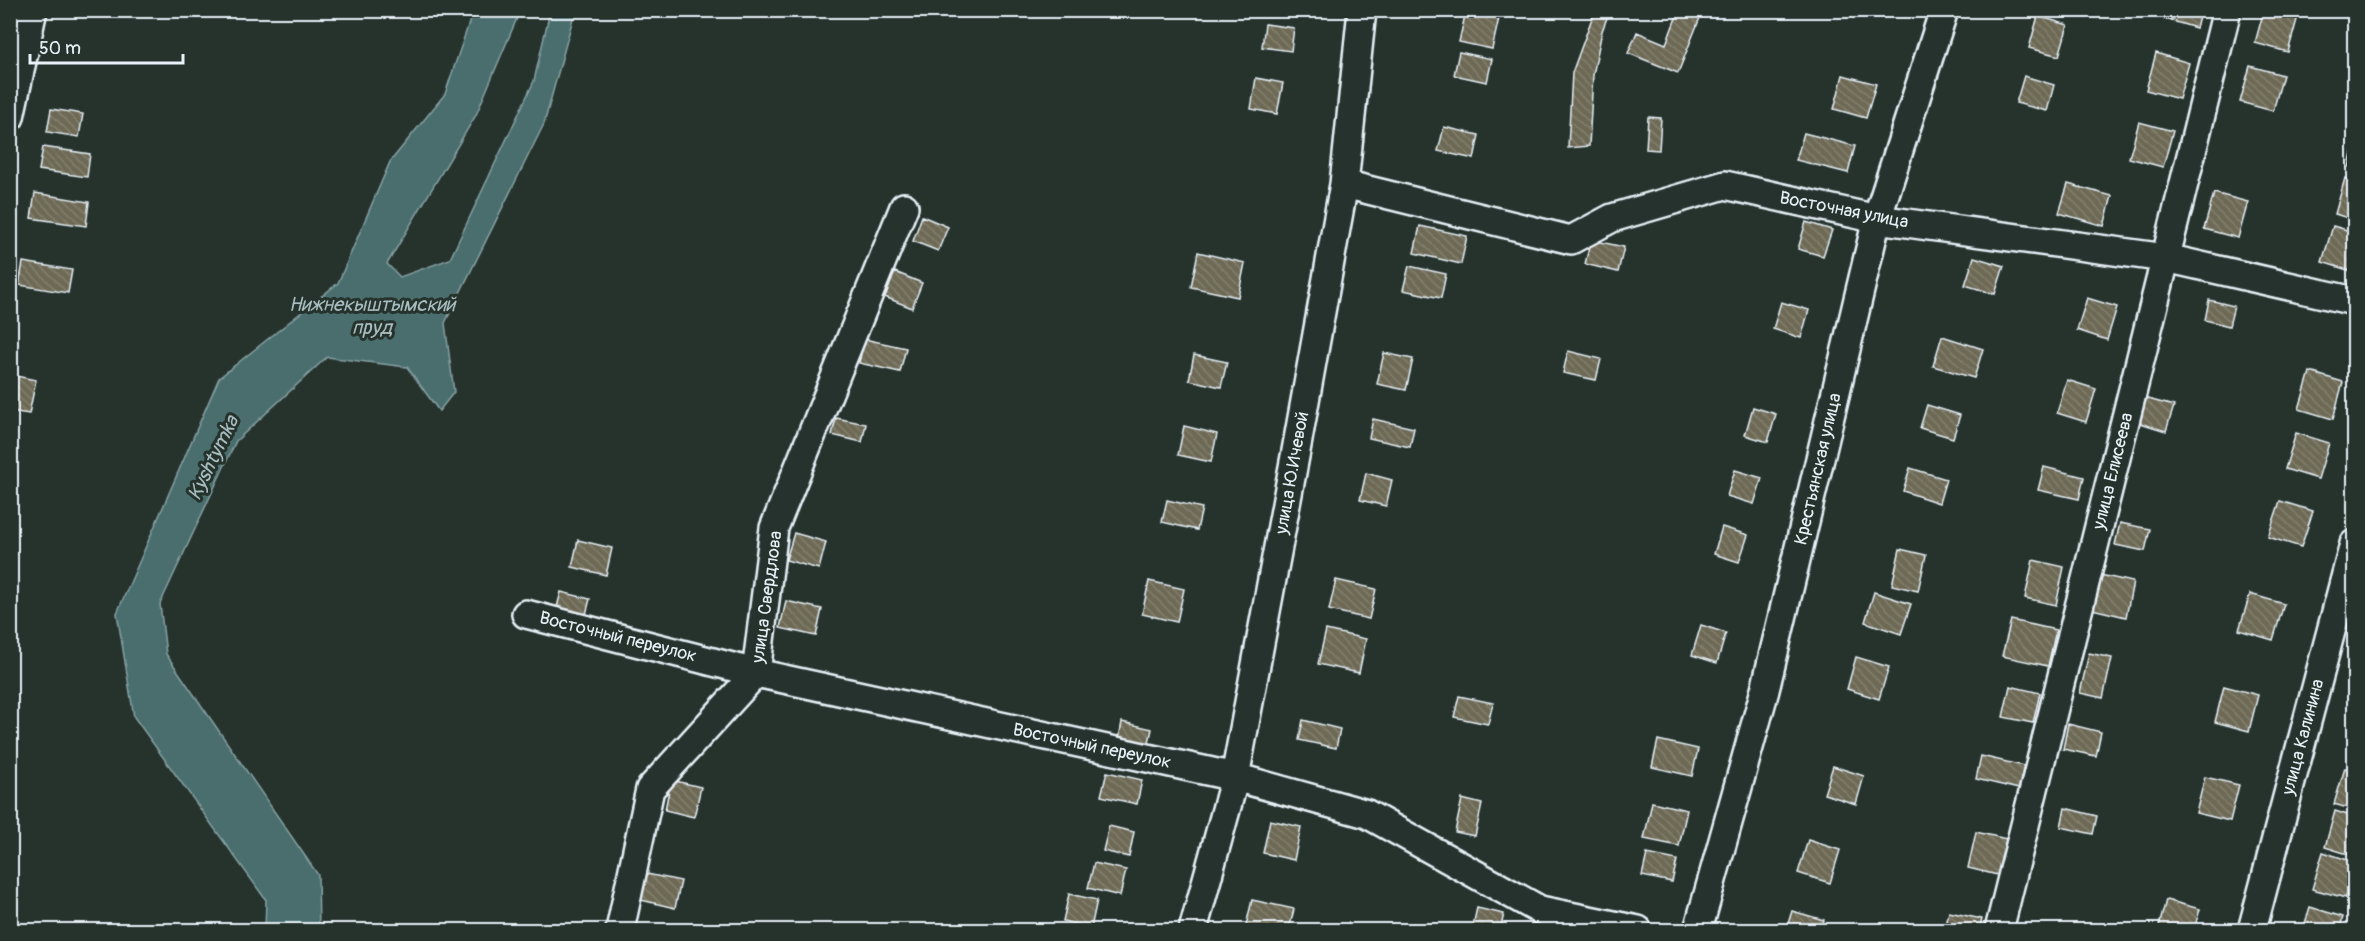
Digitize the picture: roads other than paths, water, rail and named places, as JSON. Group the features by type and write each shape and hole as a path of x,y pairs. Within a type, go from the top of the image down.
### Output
{"street":[{"path":"10,117 33,10"},
{"name":"улица Ю.Ичевой","path":"1193,930 1235,777 1344,184 1362,10"},
{"name":"Крестьянская улица","path":"1698,930 1765,690 1877,219 1944,10"},
{"name":"улица Елисеева","path":"1999,930 2227,10"},
{"name":"Восточная улица","path":"1344,184 1571,240 1612,218 1725,184 1877,219 2166,258 2355,301"},
{"name":"улица Свердлова","path":"620,930 650,789 756,673 774,528 904,207"},
{"name":"улица Калинина","path":"2252,930 2355,544"},
{"name":"Восточный переулок","path":"526,614 756,673 1235,777 1367,814 1540,910 1638,930"}],"water":[{"name":"Нижнекыштымский пруд","path":"473,11 520,11 476,115 387,264 400,277 450,259 534,81 550,11 575,11 544,124 445,323 454,392 439,411 407,367 327,357 236,441 160,604 166,654 318,875 319,930 265,930 266,900 134,717 117,613 219,378 338,283 390,162 445,94"}],"water label":[{"name":"Kyshtymka","path":"213,458"}]}
